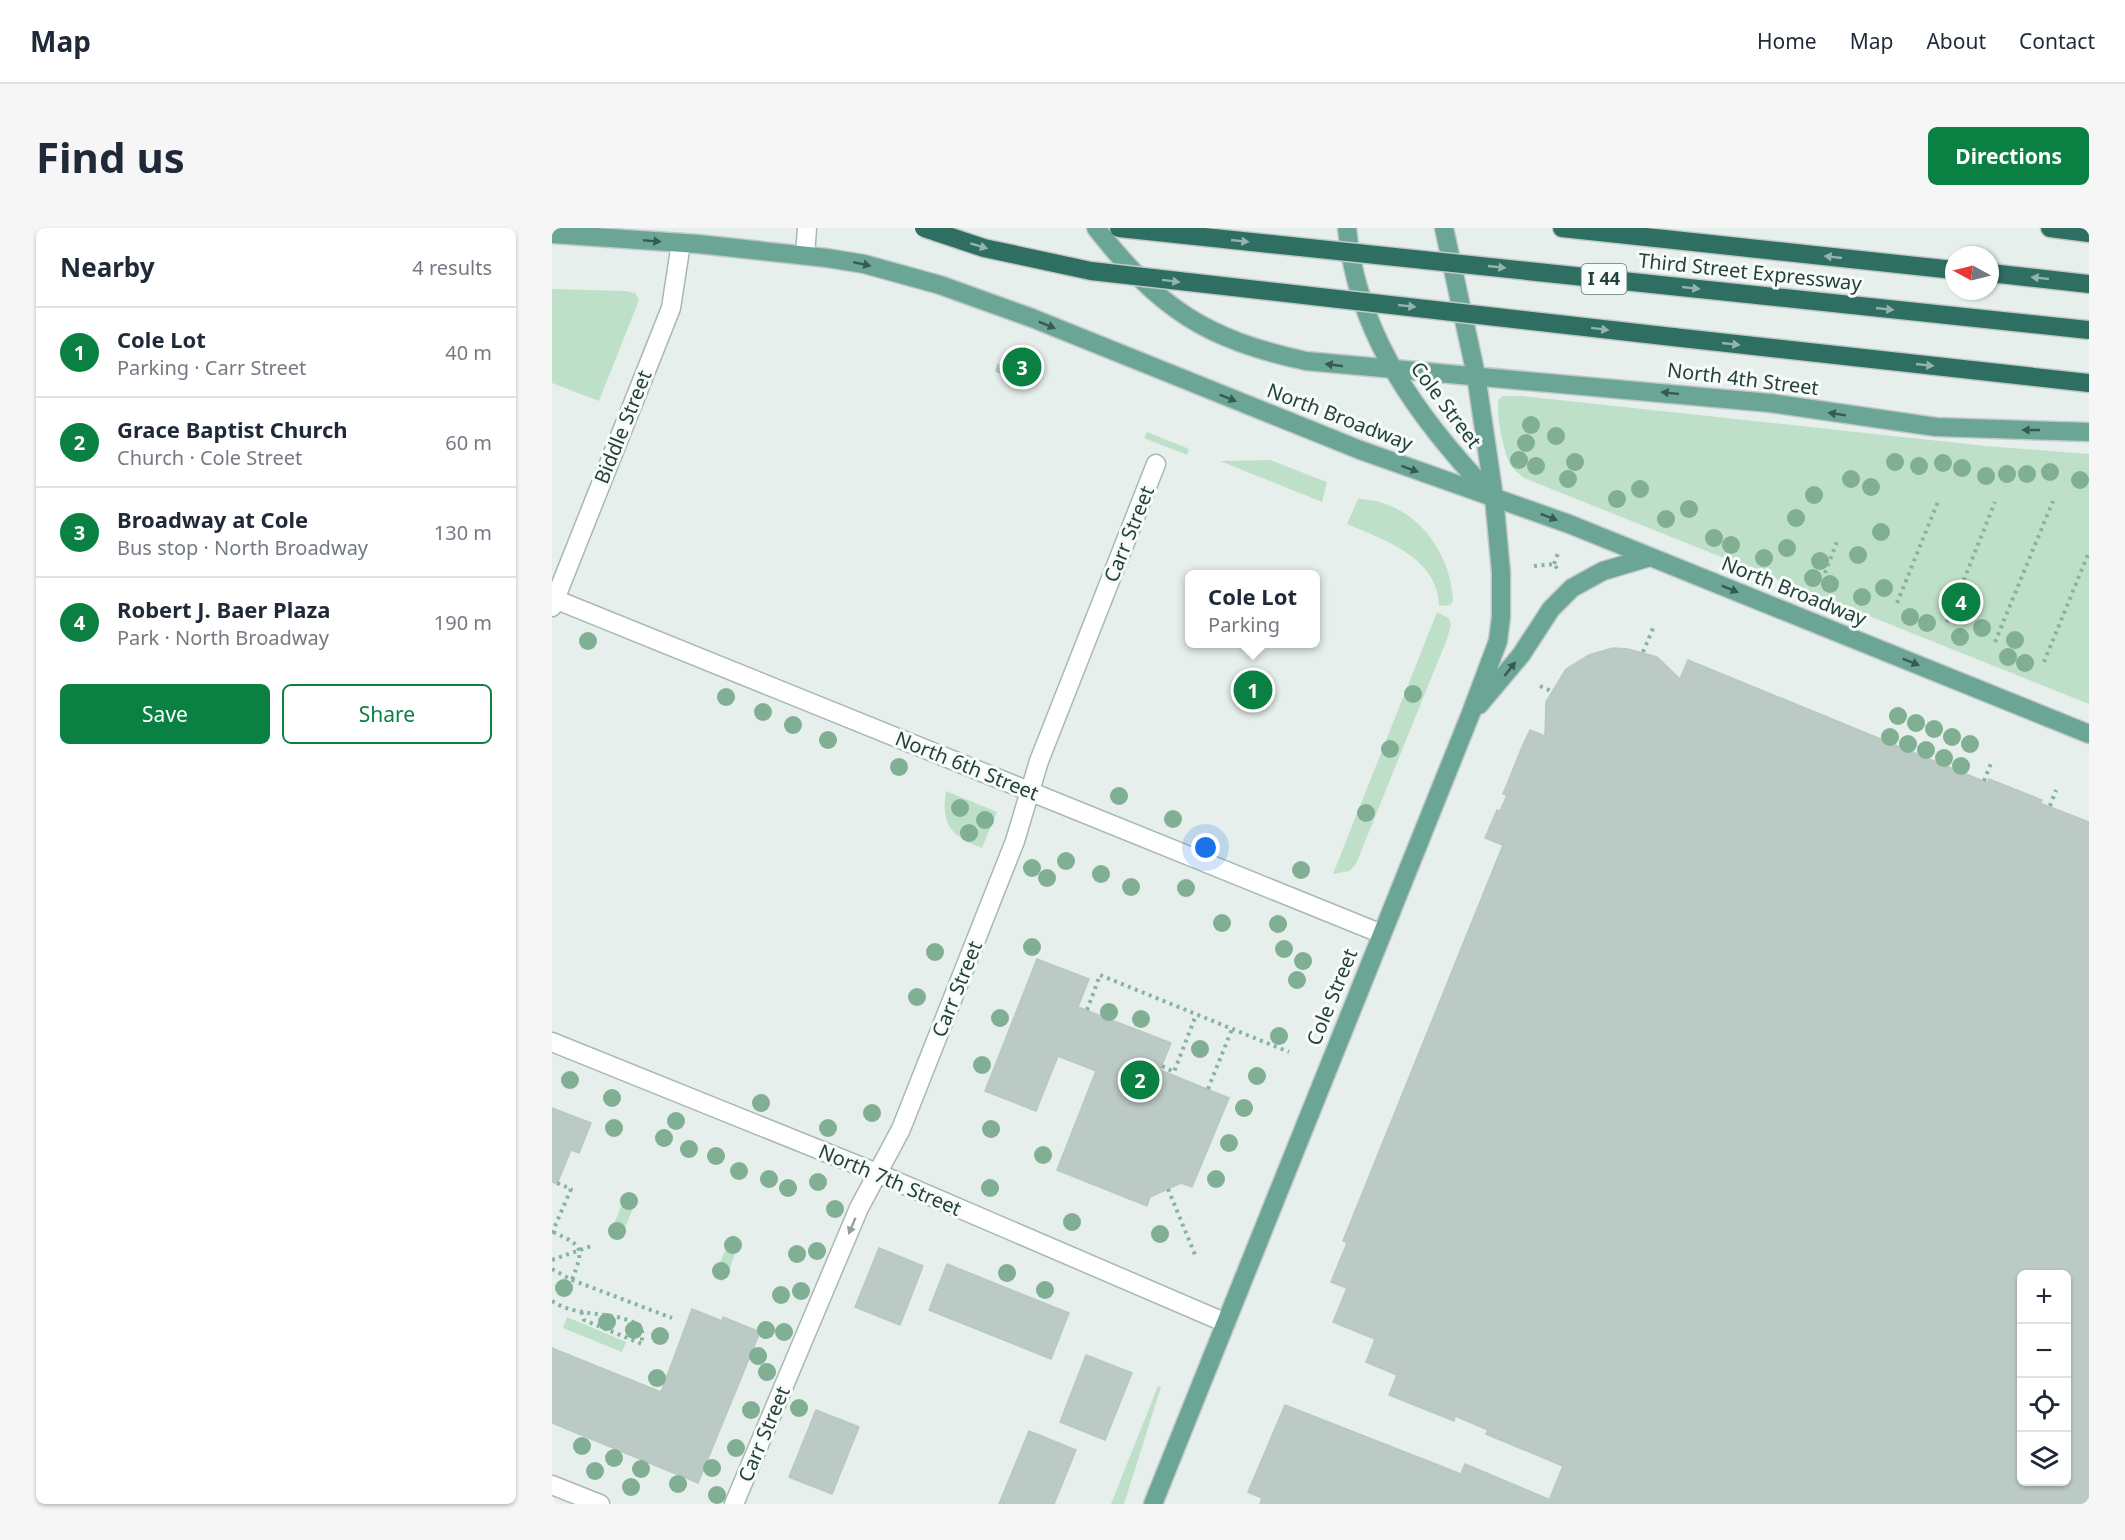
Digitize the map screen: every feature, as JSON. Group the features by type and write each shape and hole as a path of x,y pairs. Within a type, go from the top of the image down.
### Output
{"highway":[{"path":"924,228 984,248 1091,271 2089,383"},
{"name":"Third Street Expressway","path":"1119,228 2089,330"},
{"name":"Third Street Expressway","path":"1562,228 1945,269"},
{"path":"2050,228 2089,232"},
{"path":"1999,274 2089,284"}],"main road":[{"name":"North Broadway","path":"1096,228 1158,297 1214,333 1246,346 1306,361 1392,371"},
{"name":"Cole Street","path":"1347,228 1364,307 1392,371 1431,428 1494,497"},
{"name":"Cole Street","path":"1153,1504 1498,641 1501,617 1500,559 1494,497 1476,375 1444,228"},
{"name":"North Broadway","path":"552,234 681,243 804,255 864,264 981,299 1360,450 1494,497 1650,557 2089,734"},
{"name":"North 4th Street","path":"1392,371 1476,375 1770,403 1936,427 2089,432"},
{"path":"1471,713 1521,655 1551,609 1572,588 1603,571 1650,557"}],"street":[{"path":"804,255 807,228"},
{"name":"Biddle Street","path":"553,601 671,308 681,243"},
{"name":"Carr Street","path":"734,1504 859,1209 901,1129 1015,841 1029,792 1156,464"},
{"name":"North 6th Street","path":"553,601 1382,934"},
{"name":"North 7th Street","path":"552,1042 877,1173 1226,1323"},
{"path":"552,1485 600,1504"}],"path":[{"path":"1897,603 1939,499"},
{"path":"1995,642 2053,501"},
{"path":"1947,622 1995,502"},
{"path":"1825,573 1838,539"},
{"path":"2044,662 2089,552"},
{"path":"1554,564 1558,553"},
{"path":"1534,566 1554,564"},
{"path":"1554,564 1562,576"},
{"path":"1643,652 1654,626"},
{"path":"1540,686 1551,691"},
{"path":"1984,781 1990,763"},
{"path":"2050,806 2056,790"},
{"path":"1087,1010 1100,975 1289,1052"},
{"path":"1162,1066 1174,1072 1196,1015"},
{"path":"1208,1089 1232,1029"},
{"path":"557,1183 571,1189 552,1233 576,1242 581,1249 581,1258 572,1281"},
{"path":"1168,1189 1196,1257"},
{"path":"552,1260 594,1245"},
{"path":"552,1269 572,1281 672,1318"},
{"path":"552,1301 580,1311 636,1322 642,1327 642,1344 584,1320 580,1311"}],"green space":[{"path":"552,289 625,291 635,293 639,300 599,401 552,383"},
{"path":"1503,396 1522,396 1986,446 2089,454 2089,704 1524,478 1510,464 1503,442 1498,405 1499,399"},
{"path":"1147,432 1189,449 1187,455 1144,438"},
{"path":"1270,460 1327,482 1322,502 1220,461"},
{"path":"1358,499 1396,508 1412,518 1425,531 1437,547 1445,564 1451,582 1453,601 1450,605 1439,606 1436,589 1429,575 1407,553 1347,524"},
{"path":"1437,612 1449,618 1451,625 1447,639 1356,864 1349,871 1333,874"},
{"path":"946,791 997,812 982,848 963,839 950,828 945,813"},
{"path":"635,1194 637,1199 622,1235 618,1238 613,1237 611,1231 626,1195"},
{"path":"734,1235 740,1241 726,1278 722,1281 717,1279 716,1273 730,1238"},
{"path":"567,1317 626,1342 622,1352 563,1328"},
{"path":"1158,1386 1161,1387 1124,1504 1111,1504"}],"building":[{"path":"998,365 1014,372 1012,378 996,371"},
{"path":"1613,648 1628,649 1657,657 1680,679 1688,660 1988,783 1989,779 2042,800 2040,803 2089,822 2089,1504 1560,1504 1549,1500 1563,1466 1486,1434 1488,1430 1455,1416 1454,1421 1389,1395 1397,1375 1366,1362 1375,1339 1333,1322 1347,1288 1331,1282 1347,1243 1343,1241 1503,845 1485,838 1497,810 1500,811 1507,795 1503,794 1530,730 1545,736 1546,702 1566,669 1589,655"},
{"path":"1037,959 1089,979 1078,1007 1171,1043 1160,1070 1229,1098 1192,1187 1181,1183 1150,1197 1147,1206 1057,1170 1096,1071 1058,1056 1036,1111 985,1091"},
{"path":"552,1108 591,1123 579,1153 571,1150 557,1184 552,1182"},
{"path":"879,1248 923,1266 900,1325 855,1307"},
{"path":"947,1264 1069,1313 1051,1359 929,1310"},
{"path":"692,1309 722,1321 723,1317 760,1332 698,1483 552,1423 552,1348 661,1392"},
{"path":"1086,1355 1132,1373 1105,1440 1060,1422"},
{"path":"1285,1405 1461,1474 1465,1464 1560,1504 1260,1504 1262,1498 1248,1492"},
{"path":"816,1410 859,1427 832,1494 789,1477"},
{"path":"1029,1431 1076,1450 1054,1504 999,1504"}],"place":[{"name":"Broadway at Cole","path":"1022,367"},
{"name":"Robert J. Baer Plaza","path":"1961,602"},
{"name":"Cole Lot","path":"1253,690"},
{"name":"Grace Baptist Church","path":"1140,1080"}]}
